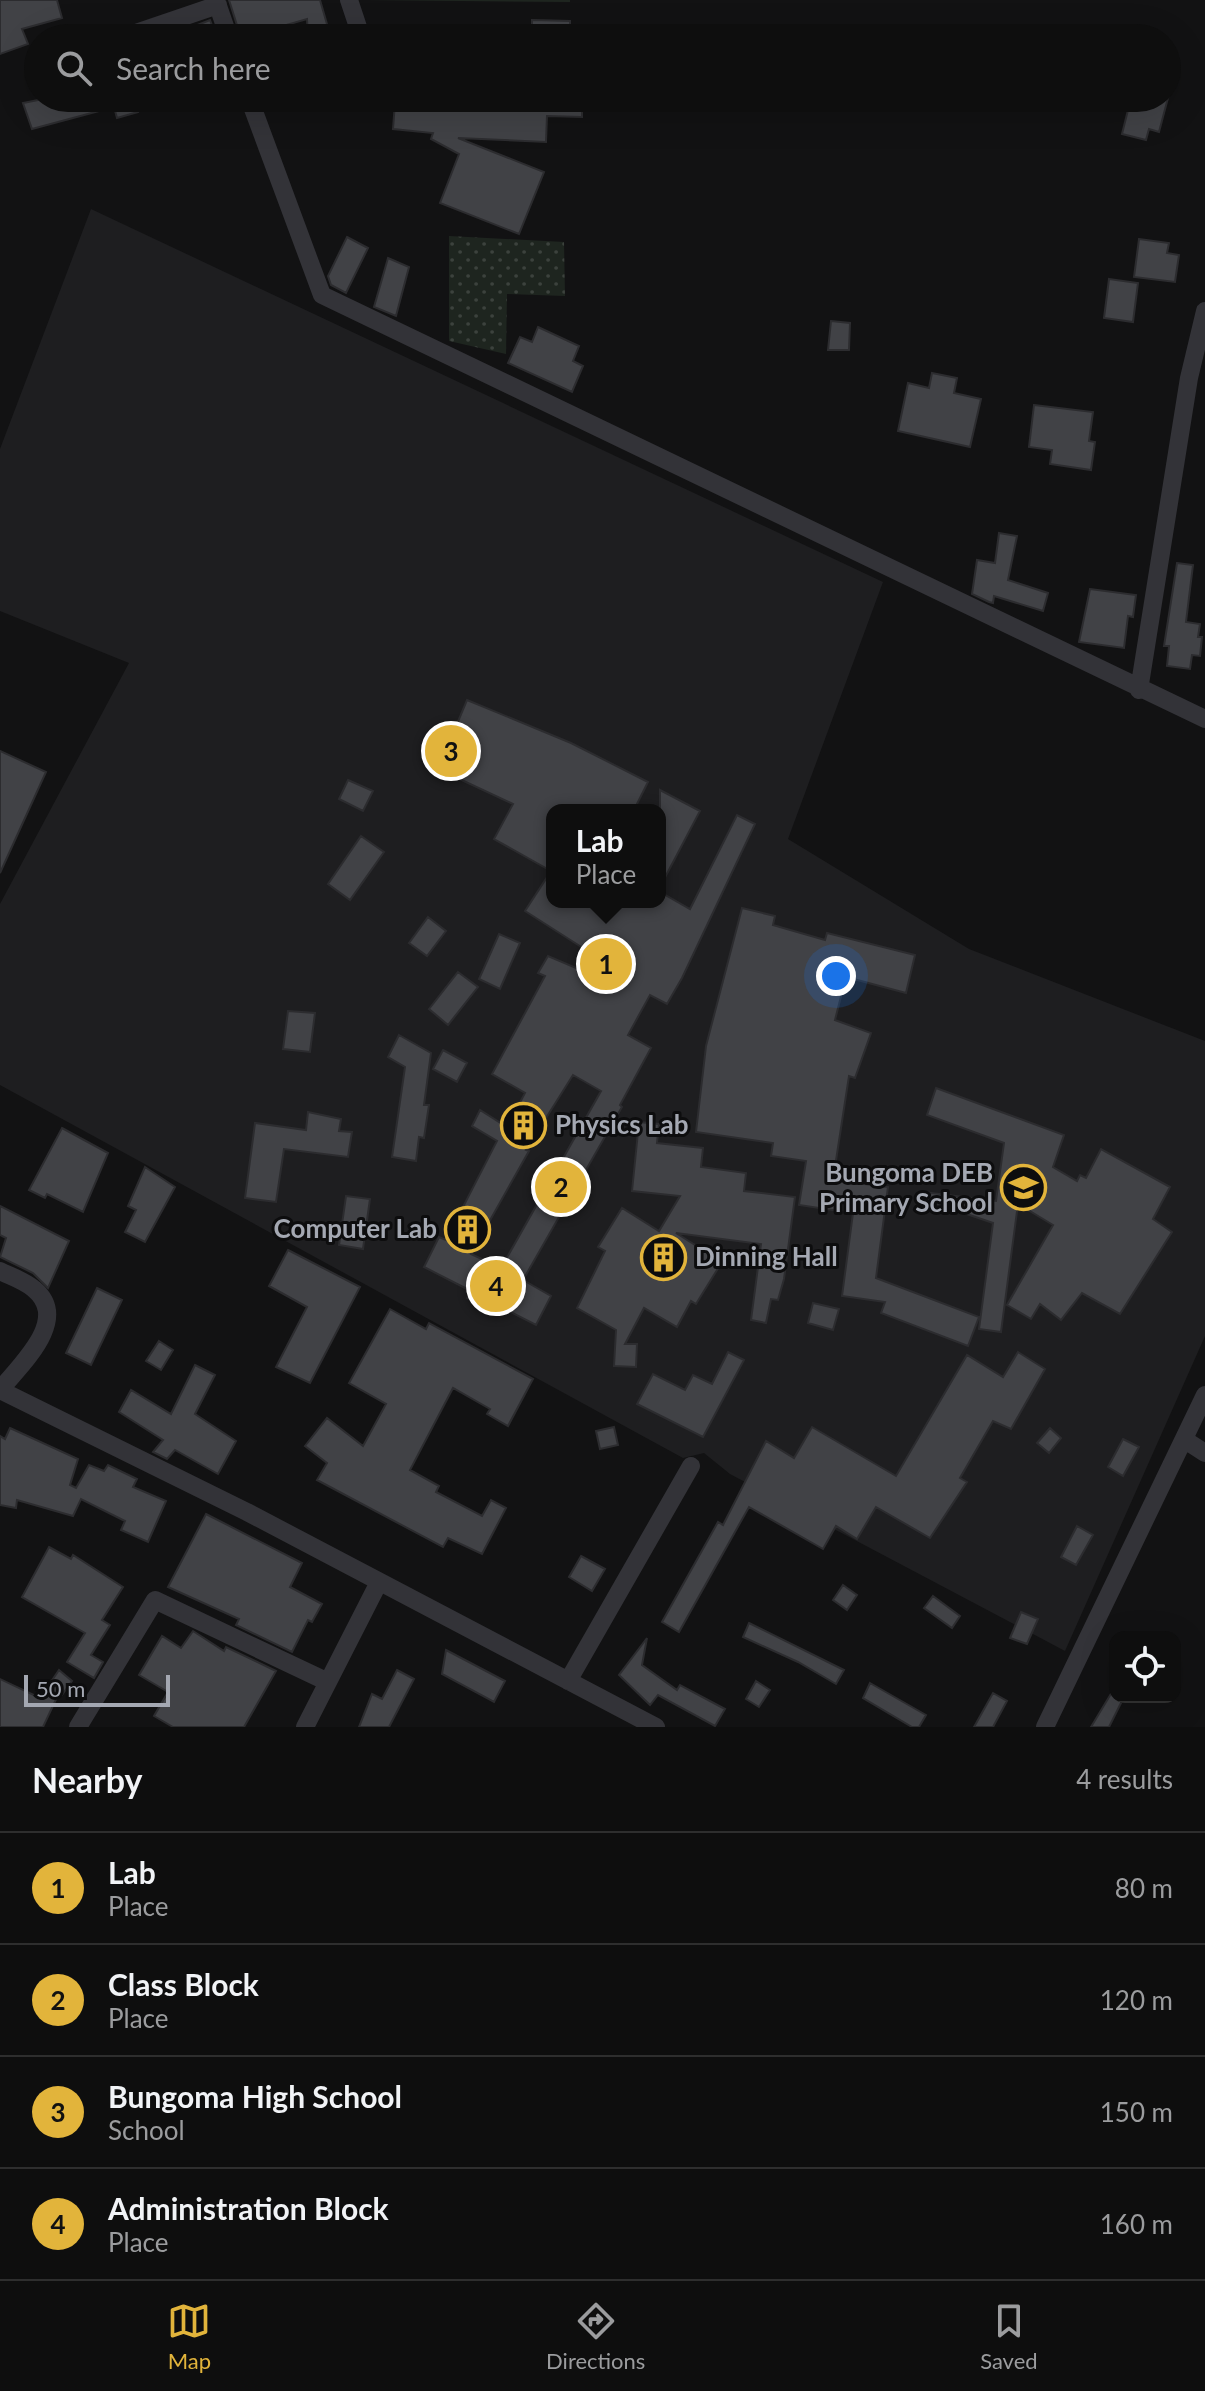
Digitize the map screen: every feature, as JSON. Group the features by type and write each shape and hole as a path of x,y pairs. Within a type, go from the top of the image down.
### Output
{"street":[{"path":"349,0 357,24"},
{"path":"159,24 217,2 224,24"},
{"path":"254,112 322,295 1139,690 1205,719"},
{"path":"1139,690 1189,378 1205,311"},
{"path":"0,1271 34,1289 43,1301 47,1319 45,1333 0,1390 247,1512 378,1584 656,1727"},
{"path":"1045,1727 1205,1395"},
{"path":"1185,1440 1205,1453"},
{"path":"568,1681 691,1466"},
{"path":"305,1727 378,1584"},
{"path":"78,1727 155,1600 328,1682"}],"shaded area":[{"path":"367,0 570,0 570,2"},
{"path":"91,209 883,582 788,839 969,949 1205,1041 1205,1336 1065,1651 730,1474 704,1453 683,1458 0,1085 0,904 129,663 0,611 0,449"},
{"path":"449,236 564,242 565,296 507,294 506,354 449,341"}],"building":[{"path":"0,0 57,0 62,18 40,24 24,24 24,45 0,54"},
{"path":"229,0 320,0 327,24 307,24 307,19 290,24 237,24"},
{"path":"532,20 570,21 570,24 532,24"},
{"path":"26,112 95,112 32,129"},
{"path":"115,112 138,112 117,118"},
{"path":"394,112 582,112 582,117 547,116 546,142 458,138 544,172 519,234 440,203 459,154 431,139 433,133 393,129"},
{"path":"1128,112 1164,112 1159,132 1149,129 1146,140 1122,134"},
{"path":"347,237 368,248 346,293 331,285 328,276"},
{"path":"1139,239 1169,243 1167,253 1179,255 1175,282 1134,277"},
{"path":"388,258 409,267 396,316 374,307"},
{"path":"1109,279 1138,283 1133,322 1104,318"},
{"path":"831,321 850,323 849,350 828,350"},
{"path":"538,327 579,346 573,361 583,366 572,392 508,363 520,337 532,342"},
{"path":"932,373 957,378 954,393 981,399 970,447 898,431 908,383 929,388"},
{"path":"1034,405 1093,412 1089,441 1095,442 1091,470 1050,464 1052,450 1029,447"},
{"path":"999,533 1017,536 1008,580 1048,593 1043,611 994,596 993,603 972,594 977,560 995,563"},
{"path":"1177,563 1193,565 1186,622 1200,624 1198,637 1202,637 1200,656 1192,655 1190,669 1167,666 1169,646 1164,646"},
{"path":"1090,589 1136,595 1133,617 1128,616 1124,648 1079,642"},
{"path":"467,700 571,743 648,782 637,804 546,804 546,868 494,839 513,804 438,769"},
{"path":"0,751 46,772 0,873"},
{"path":"348,780 373,791 363,811 339,799"},
{"path":"660,790 700,811 666,876 666,804 660,804"},
{"path":"737,815 755,824 667,1004 650,995 628,1035 651,1048 620,1105 622,1107 523,1280 551,1296 536,1325 497,1305 493,1312 467,1298 471,1291 424,1267 439,1237 446,1240 497,1141 472,1126 480,1110 507,1127 525,1093 492,1074 545,976 538,973 548,956 616,985 622,973 525,911 546,879 546,908 666,908 666,895 690,909","holes":["573,1075 601,1091 501,1268 471,1254 529,1151 526,1150"]},
{"path":"361,836 384,852 350,900 328,884"},
{"path":"742,908 775,916 773,925 825,940 827,933 915,955 906,993 846,977 835,1020 871,1033 855,1078 849,1076 833,1180 888,1187 876,1278 979,1317 968,1346 881,1313 885,1302 842,1296 853,1213 799,1205 806,1161 771,1156 773,1143 696,1132 706,1046"},
{"path":"428,917 446,931 427,956 409,943"},
{"path":"499,934 520,943 500,989 479,979"},
{"path":"458,972 478,987 448,1025 429,1009"},
{"path":"288,1011 315,1013 310,1052 283,1049"},
{"path":"399,1035 431,1053 424,1105 429,1105 424,1138 419,1137 416,1161 392,1157 405,1067 388,1057"},
{"path":"443,1050 467,1063 457,1082 433,1069"},
{"path":"936,1088 1064,1135 1053,1167 1077,1181 1080,1175 1086,1178 1101,1149 1170,1187 1153,1219 1172,1232 1120,1314 1082,1293 1061,1320 1040,1304 1031,1319 1007,1305 1053,1225 1018,1204 1001,1332 979,1329 993,1223 923,1199 924,1192 996,1201 1004,1143 927,1115"},
{"path":"308,1112 341,1119 339,1131 352,1132 348,1157 284,1149 276,1202 245,1198 255,1123 306,1130"},
{"path":"639,1122 659,1124 657,1143 703,1148 701,1167 746,1173 744,1191 795,1197 784,1279 778,1300 771,1299 766,1323 751,1320 761,1244 676,1233 722,1262 696,1304 691,1301 677,1327 644,1308 625,1344 637,1344 636,1367 614,1366 616,1330 577,1308 605,1251 598,1247 622,1208 659,1231 680,1196 632,1191"},
{"path":"62,1128 108,1153 83,1212 47,1194 45,1198 29,1190"},
{"path":"145,1167 175,1187 145,1242 125,1232 136,1210 128,1206"},
{"path":"346,1196 370,1199 363,1249 339,1245"},
{"path":"0,1206 69,1241 48,1288 33,1273 0,1257 6,1238 0,1235"},
{"path":"288,1250 360,1287 310,1383 276,1367 307,1307 269,1286"},
{"path":"97,1288 122,1300 91,1365 66,1353"},
{"path":"813,1303 839,1309 833,1330 808,1323"},
{"path":"390,1309 426,1329 429,1323 533,1379 508,1426 487,1414 490,1409 453,1388 410,1470 439,1486 436,1492 482,1516 491,1500 506,1508 482,1554 448,1538 443,1547 317,1480 327,1463 305,1446 327,1418 363,1446 386,1404 349,1383"},
{"path":"159,1341 173,1350 161,1370 146,1361"},
{"path":"728,1352 744,1360 703,1437 637,1404 653,1374 685,1390 693,1375 712,1384"},
{"path":"1018,1352 1045,1369 1011,1429 993,1421 960,1478 967,1482 930,1538 876,1507 857,1539 836,1526 823,1549 749,1507 679,1632 662,1622 718,1522 723,1525 766,1441 794,1458 812,1427 896,1476 967,1355 1003,1377"},
{"path":"195,1365 215,1375 195,1414 236,1441 218,1474 175,1450 167,1459 153,1452 163,1440 119,1412 131,1390 171,1414"},
{"path":"614,1427 618,1445 600,1449 596,1431"},
{"path":"10,1428 78,1459 70,1485 76,1488 89,1465 104,1471 108,1465 137,1479 133,1487 166,1501 148,1542 121,1530 125,1521 81,1499 73,1516 17,1500 16,1508 0,1505 0,1436 5,1439"},
{"path":"1050,1428 1061,1438 1049,1453 1037,1443"},
{"path":"1123,1439 1139,1447 1123,1476 1108,1467"},
{"path":"206,1514 302,1563 290,1587 322,1604 312,1622 308,1620 292,1652 236,1625 239,1619 168,1587"},
{"path":"1077,1526 1093,1535 1076,1565 1061,1557"},
{"path":"49,1547 71,1559 73,1555 123,1587 102,1620 110,1625 91,1655 103,1662 94,1678 67,1662 85,1633 22,1597"},
{"path":"581,1556 605,1569 592,1591 569,1577"},
{"path":"843,1585 857,1595 847,1610 833,1600"},
{"path":"933,1596 960,1616 952,1628 924,1608"},
{"path":"1021,1612 1038,1619 1027,1644 1010,1638"},
{"path":"749,1623 844,1670 836,1684 798,1662 743,1637"},
{"path":"193,1631 224,1651 226,1647 276,1671 244,1727 173,1727 154,1716 168,1692 139,1675 162,1636 181,1648"},
{"path":"647,1638 642,1665 677,1690 680,1685 725,1709 715,1726 658,1695 650,1705 619,1675"},
{"path":"446,1650 505,1681 494,1702 442,1674"},
{"path":"59,1670 72,1681 62,1695 59,1693 43,1727 0,1727 0,1679 40,1698"},
{"path":"397,1670 414,1679 389,1727 359,1727 372,1694 382,1699"},
{"path":"756,1681 770,1690 759,1707 746,1699"},
{"path":"870,1683 926,1715 919,1727 912,1727 863,1698"},
{"path":"993,1693 1007,1701 993,1727 974,1727"},
{"path":"1109,1697 1109,1703 1121,1703 1109,1727 1091,1727"}],"place":[{"name":"Bungoma High School","path":"451,751"},
{"name":"Lab","path":"606,964"},
{"name":"Physics Lab","path":"524,1125"},
{"name":"Class Block","path":"561,1187"},
{"name":"Bungoma DEB Primary School","path":"1024,1188"},
{"name":"Computer Lab","path":"468,1229"},
{"name":"Dinning Hall","path":"664,1257"},
{"name":"Administration Block","path":"496,1286"}]}
